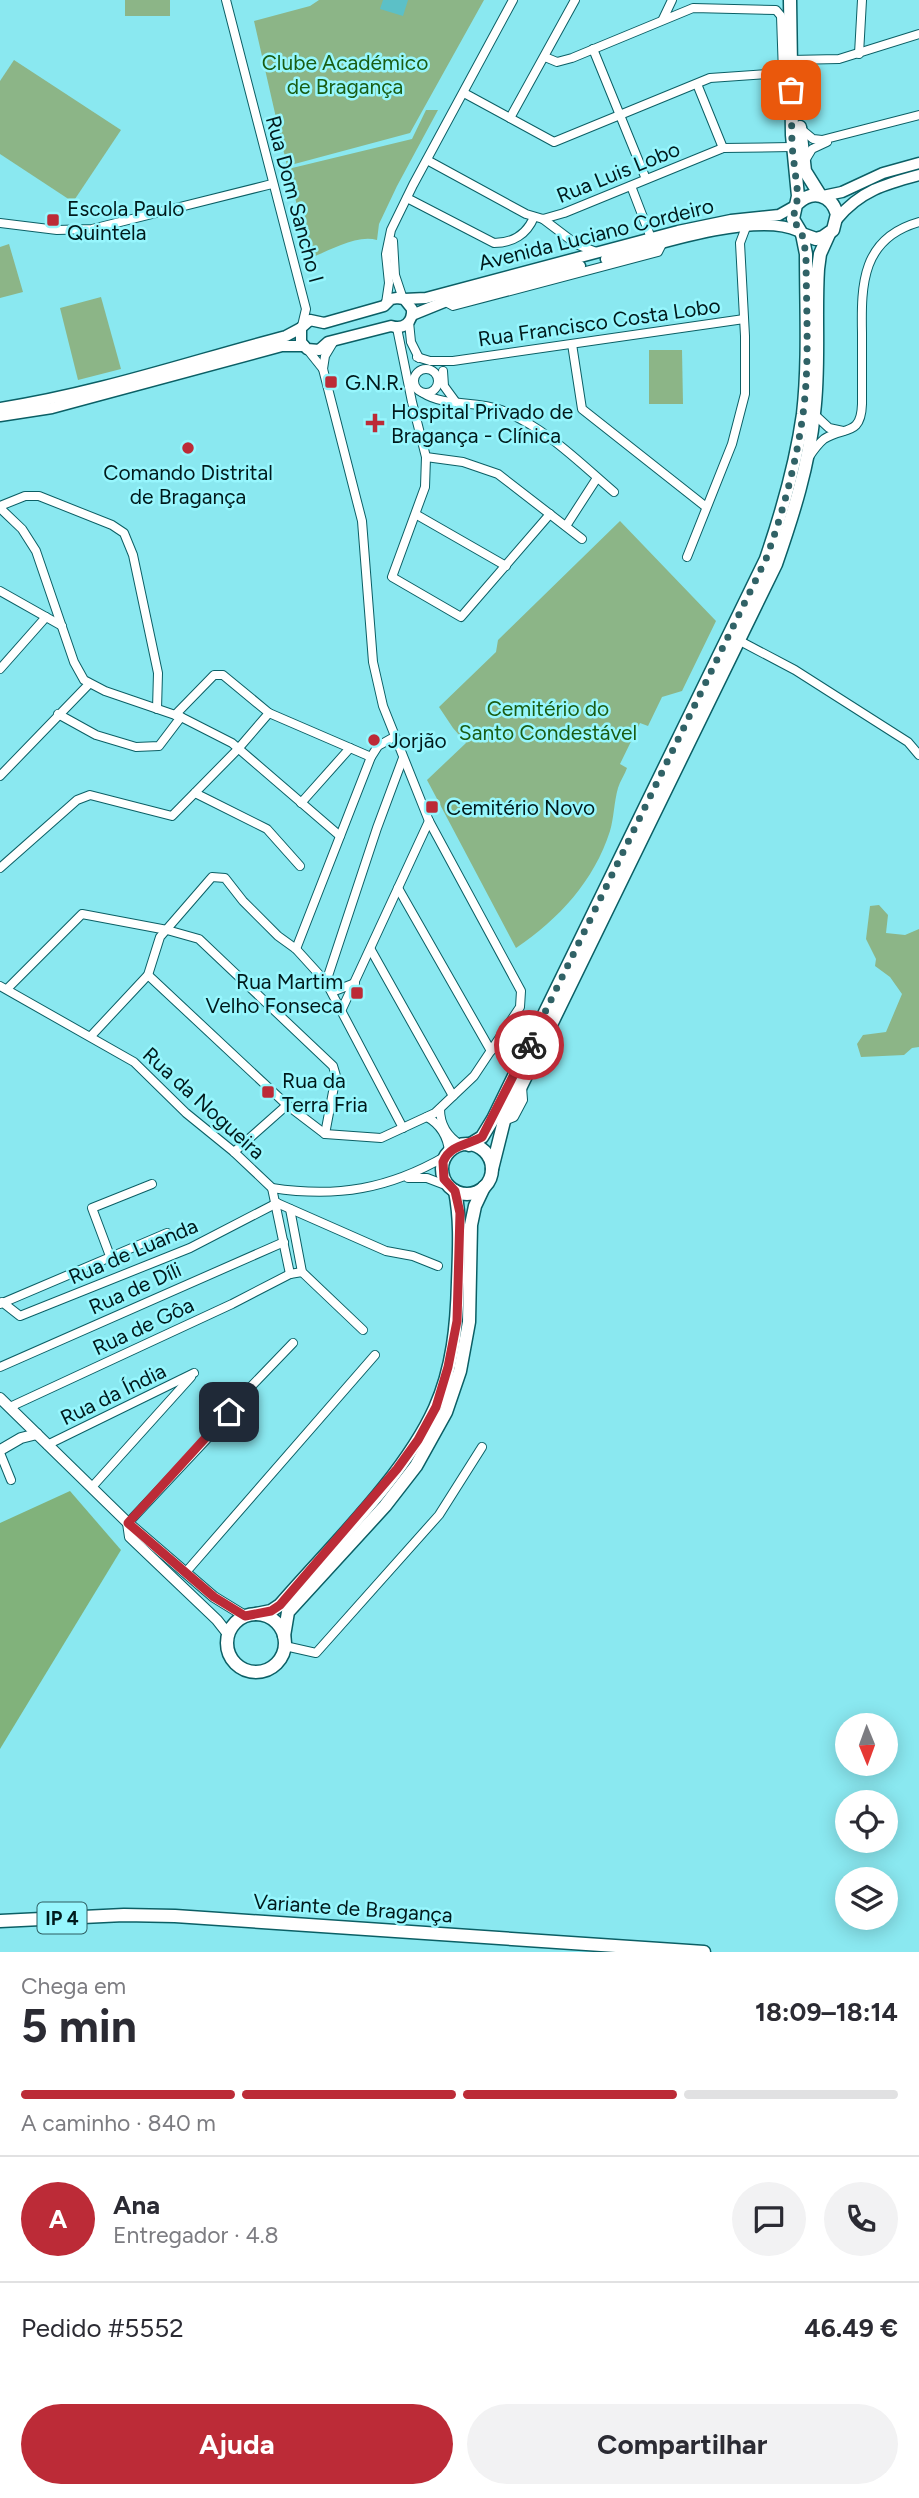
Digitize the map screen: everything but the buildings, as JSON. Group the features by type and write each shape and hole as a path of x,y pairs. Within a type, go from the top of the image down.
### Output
{"main road":[{"path":"790,0 803,165 807,178 822,196 832,203 837,219"},
{"path":"799,0 792,146 798,179 793,219 806,254 805,385 786,502 766,559 493,1119 482,1137 456,1150 442,1170 460,1213 457,1321 448,1367 436,1407 418,1440 362,1513 280,1605 271,1611 237,1620 228,1634 227,1644 233,1662 250,1671 269,1669 282,1655 285,1641 284,1623 288,1612 384,1506 416,1466 446,1412 460,1371 470,1322 471,1225 475,1206 488,1182 504,1121 740,641 776,564 797,505 814,414 820,254 837,219 849,205 869,192 919,175"},
{"path":"796,205 807,196 842,192 883,173 919,163"},
{"name":"Avenida Luciano Cordeiro","path":"0,408 58,397 160,371 286,336 305,322 316,319 324,323 384,306 397,298 426,298 708,224 779,215 796,205"},
{"name":"Avenida Luciano Cordeiro","path":"0,416 52,408 282,346 319,350 328,342 391,326 397,328 444,302 662,244 728,229 780,224 800,233"},
{"path":"800,233 816,239 829,234"},
{"path":"404,299 410,303 411,319"},
{"path":"301,327 299,337 305,348"},
{"path":"456,1150 482,1150 492,1169"},
{"path":"452,1189 471,1194 484,1188"},
{"path":"251,1615 274,1620 285,1641"},
{"name":"Variante de Bragança","path":"0,1921 124,1915 175,1916 704,1952"}],"street":[{"name":"Rua Dom Sancho I","path":"226,0 306,309 301,327"},
{"path":"386,303 389,283 386,254 388,239 407,198 513,0"},
{"path":"510,118 575,0"},
{"path":"663,19 672,0"},
{"path":"859,54 862,0"},
{"path":"464,93 554,142 710,78 783,73 781,16 776,10 693,8 557,62 545,57"},
{"path":"795,60 839,59 919,34"},
{"path":"593,49 646,179"},
{"path":"697,84 723,148"},
{"path":"803,165 812,149 836,138 919,115"},
{"path":"800,126 813,139 836,138"},
{"name":"Rua Luis Lobo","path":"427,160 522,213 538,218 564,213 723,148 792,146"},
{"path":"0,223 57,230 92,229 272,184"},
{"path":"631,186 651,238"},
{"path":"407,198 494,243 503,243 522,234 538,218 576,244 599,253"},
{"path":"397,218 392,255 395,275 404,299"},
{"path":"805,462 823,440 857,425 862,413 862,299 866,269 874,254 889,237 906,226 919,222"},
{"path":"740,243 746,227"},
{"path":"687,556 732,444 745,394 740,243 736,234 728,229"},
{"path":"571,261 576,254 576,244"},
{"path":"306,309 316,319"},
{"path":"411,319 411,342 417,357 441,379 454,401"},
{"name":"Rua Francisco Costa Lobo","path":"417,357 430,361 458,361 744,319"},
{"path":"397,328 426,457 425,487 392,577 461,617 550,514"},
{"path":"148,975 287,1105 326,1134 381,1138 440,1109 474,1076 520,1007 521,991 429,821 383,706 373,662 362,521 323,369 325,356 334,341"},
{"path":"572,344 582,409 706,507"},
{"path":"305,348 323,369"},
{"name":"Rua Francisco Costa Lobo","path":"441,379 458,361"},
{"path":"414,380 420,370 432,370"},
{"path":"406,373 414,380 416,388 427,394 500,409 545,433 614,492"},
{"path":"417,415 417,408 441,379"},
{"path":"814,414 829,428 846,432"},
{"path":"426,457 463,462 498,474 582,539"},
{"path":"566,526 597,478"},
{"path":"157,709 158,673 133,555 124,533 112,525 39,496 25,496 0,507 22,529 36,551 77,668 89,684 157,709 178,716 239,749 340,836"},
{"path":"417,514 506,566"},
{"path":"0,591 62,626"},
{"path":"0,669 46,617"},
{"path":"740,641 795,670 908,742 919,755"},
{"path":"58,714 96,735 136,747 159,746 178,716 214,676 223,675 269,713 371,757"},
{"path":"0,776 89,684"},
{"path":"0,868 77,800 90,795 172,816 239,749 269,713"},
{"path":"296,949 371,757 378,746 394,737"},
{"path":"301,803 351,748"},
{"path":"326,982 403,758"},
{"path":"195,793 267,829 300,866"},
{"path":"342,1009 429,821"},
{"path":"91,1036 148,975 160,937 212,877 225,878 243,901 278,936 296,949 326,982 403,1128"},
{"path":"398,888 491,1051"},
{"path":"3,988 82,914 167,930 199,939 333,1066 336,1076 326,1134"},
{"path":"371,950 453,1096"},
{"path":"332,992 355,983"},
{"name":"Rua da Nogueira","path":"3,988 134,1062 186,1113 234,1152 272,1188 290,1274"},
{"path":"234,1152 287,1105"},
{"path":"440,1109 441,1119 456,1150"},
{"path":"427,1117 437,1124 456,1150"},
{"path":"402,1178 456,1150"},
{"path":"402,1178 422,1177 452,1189"},
{"name":"Rua da Nogueira","path":"272,1188 305,1193 332,1193 402,1178"},
{"path":"110,1256 92,1208 152,1184"},
{"path":"277,1203 386,1251 413,1256 438,1266"},
{"name":"Rua de Luanda","path":"1,1303 20,1316 190,1248 277,1203"},
{"path":"290,1209 302,1272 363,1330"},
{"path":"1,1303 167,1233"},
{"name":"Rua de Díli","path":"0,1367 284,1242"},
{"name":"Rua de Gôa","path":"9,1407 232,1304 290,1274 302,1272"},
{"path":"128,1523 293,1343"},
{"path":"186,1572 375,1355"},
{"name":"Rua da Índia","path":"47,1446 194,1374 92,1487"},
{"path":"0,1398 128,1523 220,1602 251,1615"},
{"path":"11,1480 0,1448 37,1434"},
{"path":"285,1641 316,1653 439,1515 482,1447"},
{"path":"128,1523 130,1537 217,1620 228,1634"}],"green space":[{"path":"125,0 170,0 170,16 125,16"},
{"name":"Clube Académico de Bragança","path":"319,0 484,0 410,133 287,166 254,21 310,6"},
{"path":"14,60 121,130 73,202 0,154 0,81"},
{"path":"426,110 438,110 379,224 377,240 352,241 310,258 288,169 412,139"},
{"path":"9,244 23,292 0,298 0,247"},
{"path":"101,297 121,369 78,380 60,308"},
{"path":"649,350 682,350 683,404 649,404"},
{"name":"Cemitério do Santo Condestável","path":"620,521 716,621 682,691 662,697 648,726 640,723 620,764 627,768 618,788 610,831 595,866 573,897 547,925 516,948 427,780 466,743 439,707 496,652 498,640"},
{"path":"879,905 888,915 886,933 905,935 919,929 919,1047 912,1048 904,1055 861,1057 857,1044 863,1035 886,1032 902,994 890,977 875,966 876,959 866,939 870,906"}],"shaded area":[{"path":"383,0 408,0 403,16 380,9"},
{"path":"70,1491 121,1550 0,1749 0,1523"}],"way so far":[{"path":"529,1045 766,559 786,502 805,385 806,254 802,234 794,225 793,219 798,196 798,179 792,146 791,90"}],"place":[{"name":"Escola Paulo Quintela","path":"53,220"},
{"name":"G.N.R.","path":"331,382"},
{"name":"Hospital Privado de Bragança - Clínica","path":"375,423"},
{"name":"Comando Distrital de Bragança","path":"188,448"},
{"name":"Jorjão","path":"374,740"},
{"name":"Cemitério Novo","path":"432,807"},
{"name":"Rua Martim Velho Fonseca","path":"357,993"},
{"name":"Rua da Terra Fria","path":"268,1092"}],"route":[{"path":"229,1412 128,1523 214,1597 245,1616 271,1611 280,1605 362,1513 397,1469 418,1440 436,1407 448,1367 457,1321 460,1213 455,1191 444,1179 443,1162 454,1148 469,1145 482,1137 529,1045"}]}
